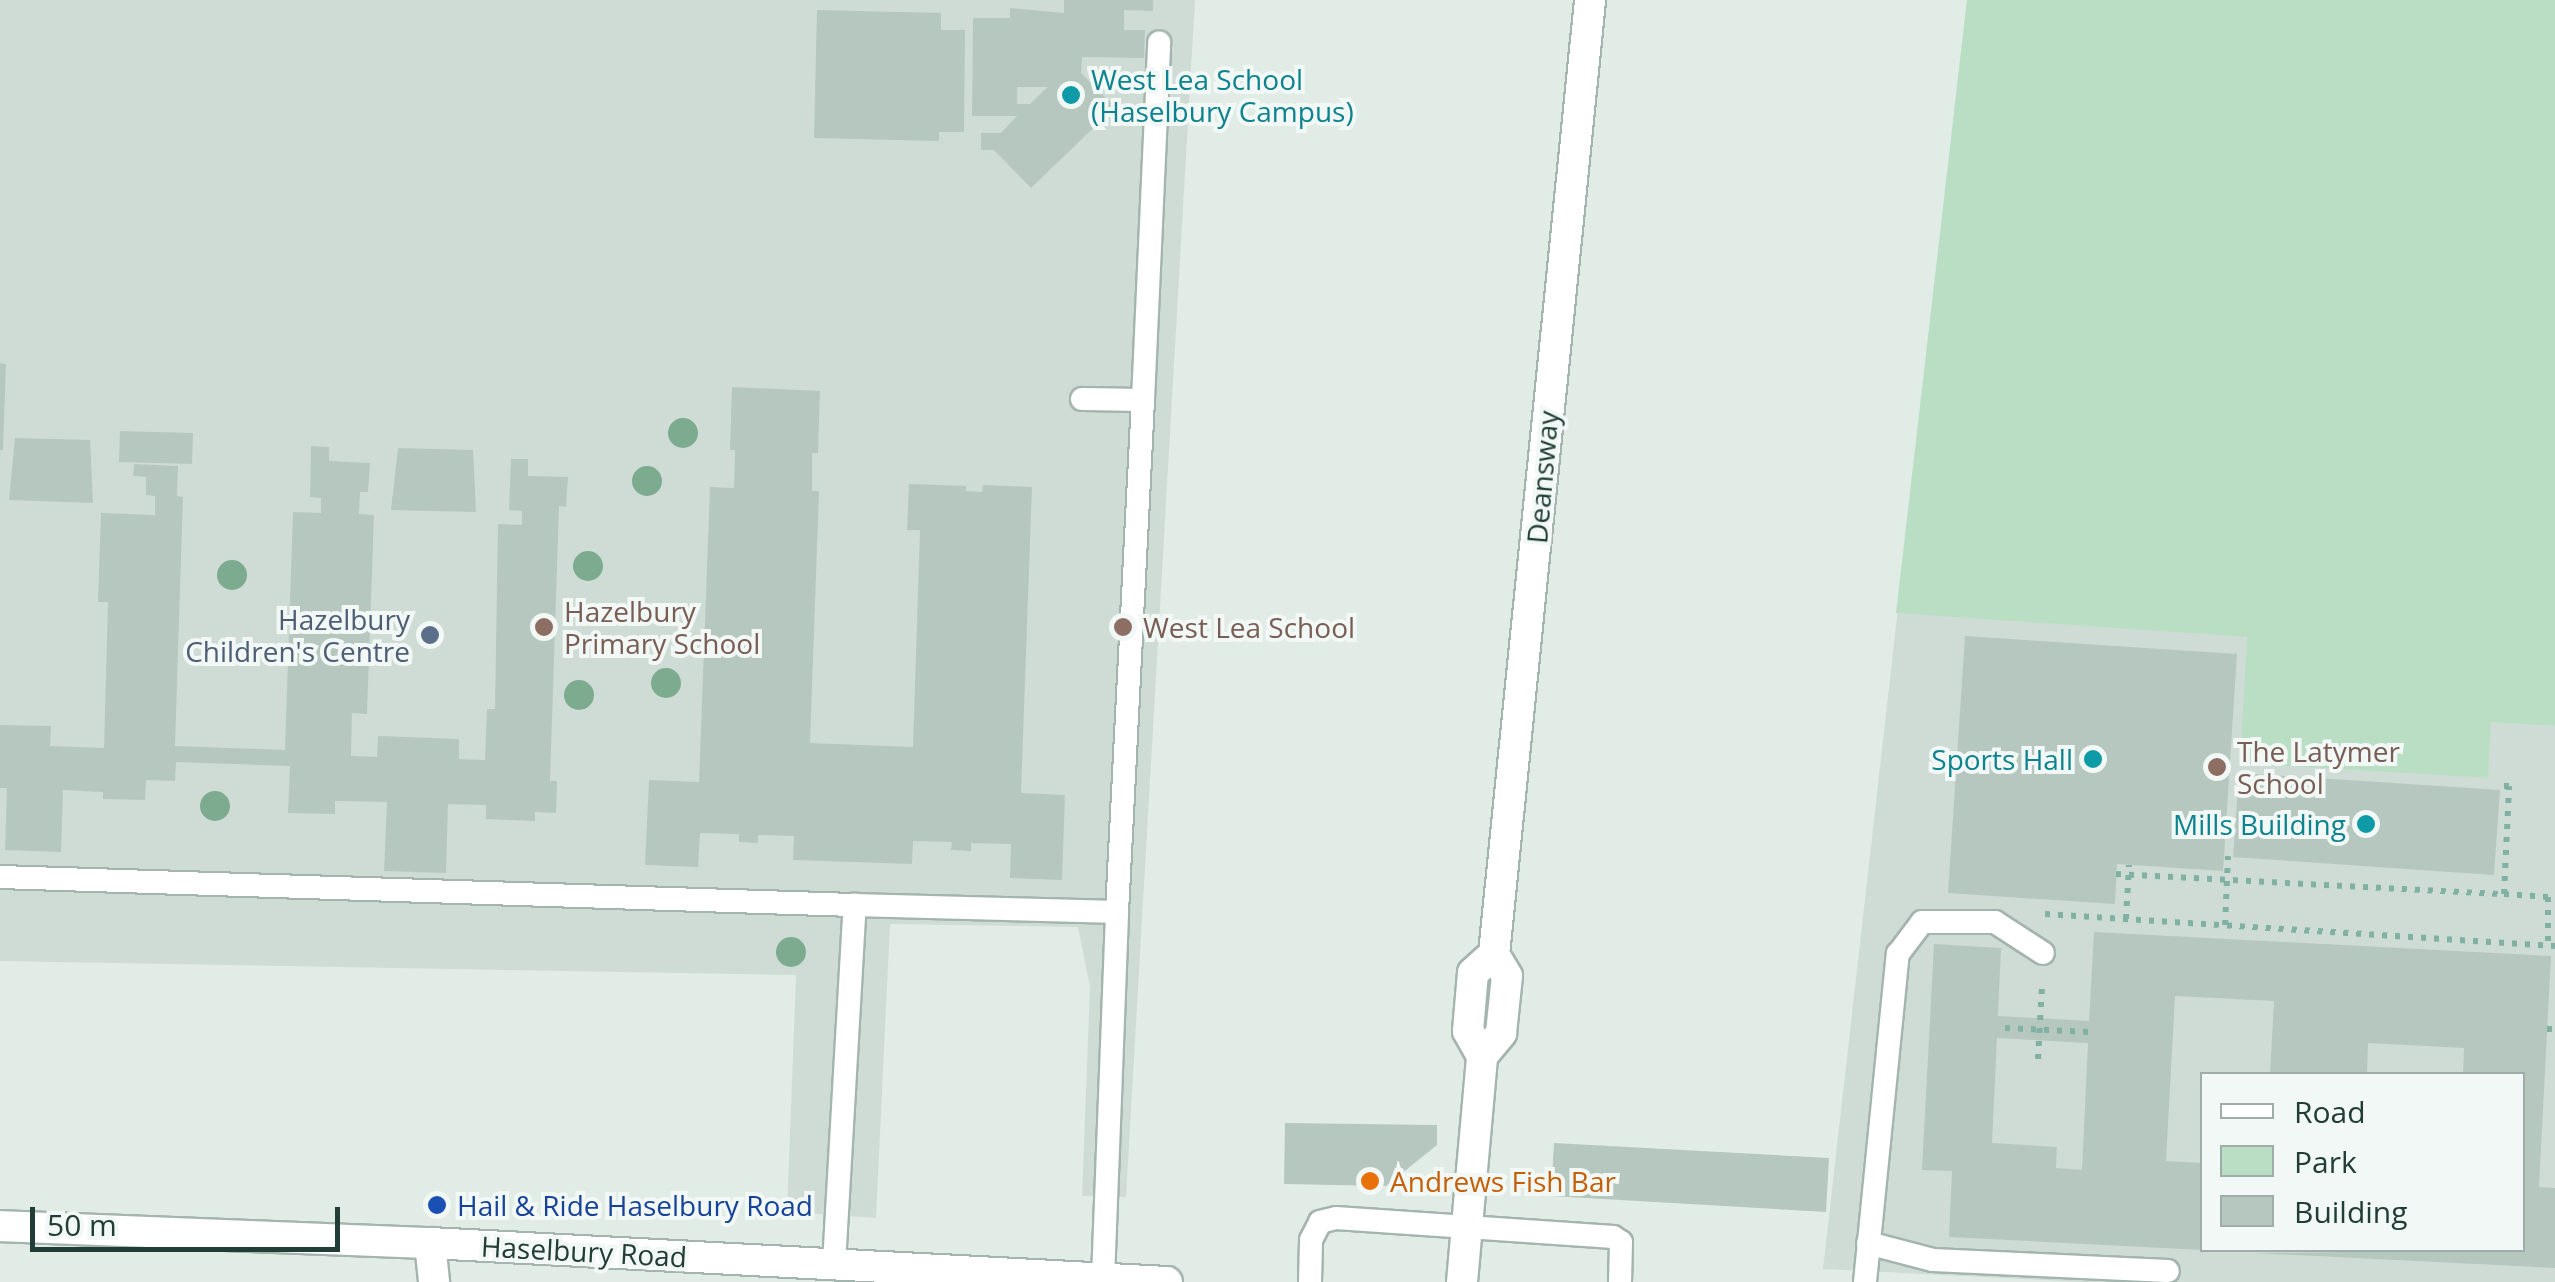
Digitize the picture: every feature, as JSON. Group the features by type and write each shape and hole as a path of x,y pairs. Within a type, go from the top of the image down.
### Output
{"street":[{"name":"Deansway","path":"1462,1282 1482,1056 1468,1031 1473,973 1494,954 1590,0"},
{"name":"Haselbury Road","path":"0,1226 430,1243 1167,1282"},
{"path":"430,1243 434,1282"}],"lane":[{"path":"1103,1279 1159,42"},
{"path":"1082,398 1142,400"},
{"path":"0,877 1117,912"},
{"path":"834,1264 855,904"},
{"path":"1865,1282 1898,954 1922,922 1995,922 2043,953"},
{"path":"1310,1282 1311,1240 1320,1222 1336,1218 1613,1237 1621,1242 1620,1282"},
{"path":"1868,1243 1934,1260 2168,1272"}],"path":[{"path":"2499,786 2509,786 2504,894"},
{"path":"2225,924 2228,856"},
{"path":"2126,918 2130,865"},
{"path":"1995,922 2025,913 2552,946 2548,896 2116,874"},
{"path":"2038,1059 2043,953"},
{"path":"2005,1028 2089,1032"}],"shaded area":[{"name":"Hazelbury Primary School","path":"0,0 1195,0 1126,1197 1082,1196 1090,987 1078,927 890,924 876,1218 787,1212 796,975 0,961"},
{"name":"The Latymer School","path":"1967,0 2555,0 2555,1282 2083,1282 1823,1269"}],"green space":[{"path":"1967,0 2555,0 2555,726 2491,722 2488,778 2240,763 2247,637 1896,613"}],"building":[{"name":"West Lea School (Haselbury Campus)","path":"1064,0 1153,0 1153,11 1124,10 1124,30 1145,30 1144,58 1082,57 1081,73 1115,107 1031,188 994,150 981,150 981,133 1001,133 1017,116 972,116 973,18 1010,18 1010,8 1064,13","holes":["1017,87 1048,87 1030,104 1017,104"]},
{"path":"817,10 941,13 941,30 965,30 964,132 939,132 939,141 814,138"},
{"path":"0,363 6,364 3,450 0,450"},
{"path":"732,387 820,391 818,453 812,453 812,491 819,491 810,743 913,747 920,530 907,530 909,484 966,486 966,491 982,492 983,485 1032,487 1021,793 1065,795 1062,880 1010,878 1011,844 971,843 971,851 951,850 952,842 913,841 912,864 793,860 794,836 758,835 758,843 739,842 739,834 700,833 698,867 645,865 649,780 699,782 710,487 734,488 735,450 730,450"},
{"path":"120,431 193,433 192,464 119,462"},
{"path":"15,438 90,440 93,503 9,500"},
{"path":"311,446 329,447 329,461 370,463 368,492 360,492 359,514 374,515 367,714 352,713 351,756 377,757 378,736 459,739 459,759 485,760 487,709 495,709 498,524 522,525 522,511 509,510 511,459 528,459 528,476 568,477 566,507 559,506 550,781 557,781 556,813 535,812 535,821 486,819 486,805 448,804 446,873 384,871 387,802 335,801 335,814 288,813 290,766 176,762 175,781 146,780 145,800 103,799 103,792 63,790 61,852 5,850 7,788 0,788 0,725 51,726 50,746 104,748 108,602 98,602 101,513 155,515 155,496 146,495 146,477 133,476 134,464 178,466 177,496 183,497 175,746 285,750 293,512 321,513 321,498 310,497"},
{"path":"398,448 473,450 476,512 391,510"},
{"name":"Sports Hall","path":"1965,636 2237,654 2223,871 2117,864 2115,904 1948,893"},
{"name":"Mills Building","path":"2239,773 2500,790 2494,875 2233,857"},
{"path":"2094,932 2551,956 2539,1187 2555,1188 2555,1268 2255,1253 2525,1252 2525,1072 2463,1072 2464,1048 2368,1043 2367,1072 2270,1072 2274,1001 2175,996 2166,1161 2200,1163 2200,1250 1949,1237 1952,1171 1922,1170 1934,944 2001,948 1998,1016 2089,1021","holes":["1997,1038 2088,1043 2082,1170 2056,1168 2057,1147 1992,1143"]},
{"path":"1285,1123 1437,1125 1437,1145 1386,1186 1284,1184"},
{"path":"1554,1143 1829,1158 1826,1212 1551,1196"}],"place":[{"name":"West Lea School (Haselbury Campus)","path":"1071,95"},
{"name":"Hazelbury Primary School","path":"544,627"},
{"name":"West Lea School","path":"1123,627"},
{"name":"Hazelbury Children's Centre","path":"430,635"},
{"name":"Sports Hall","path":"2093,759"},
{"name":"The Latymer School","path":"2217,767"},
{"name":"Mills Building","path":"2366,824"},
{"name":"Andrews Fish Bar","path":"1370,1181"},
{"name":"Hail & Ride Haselbury Road","path":"437,1205"}]}
